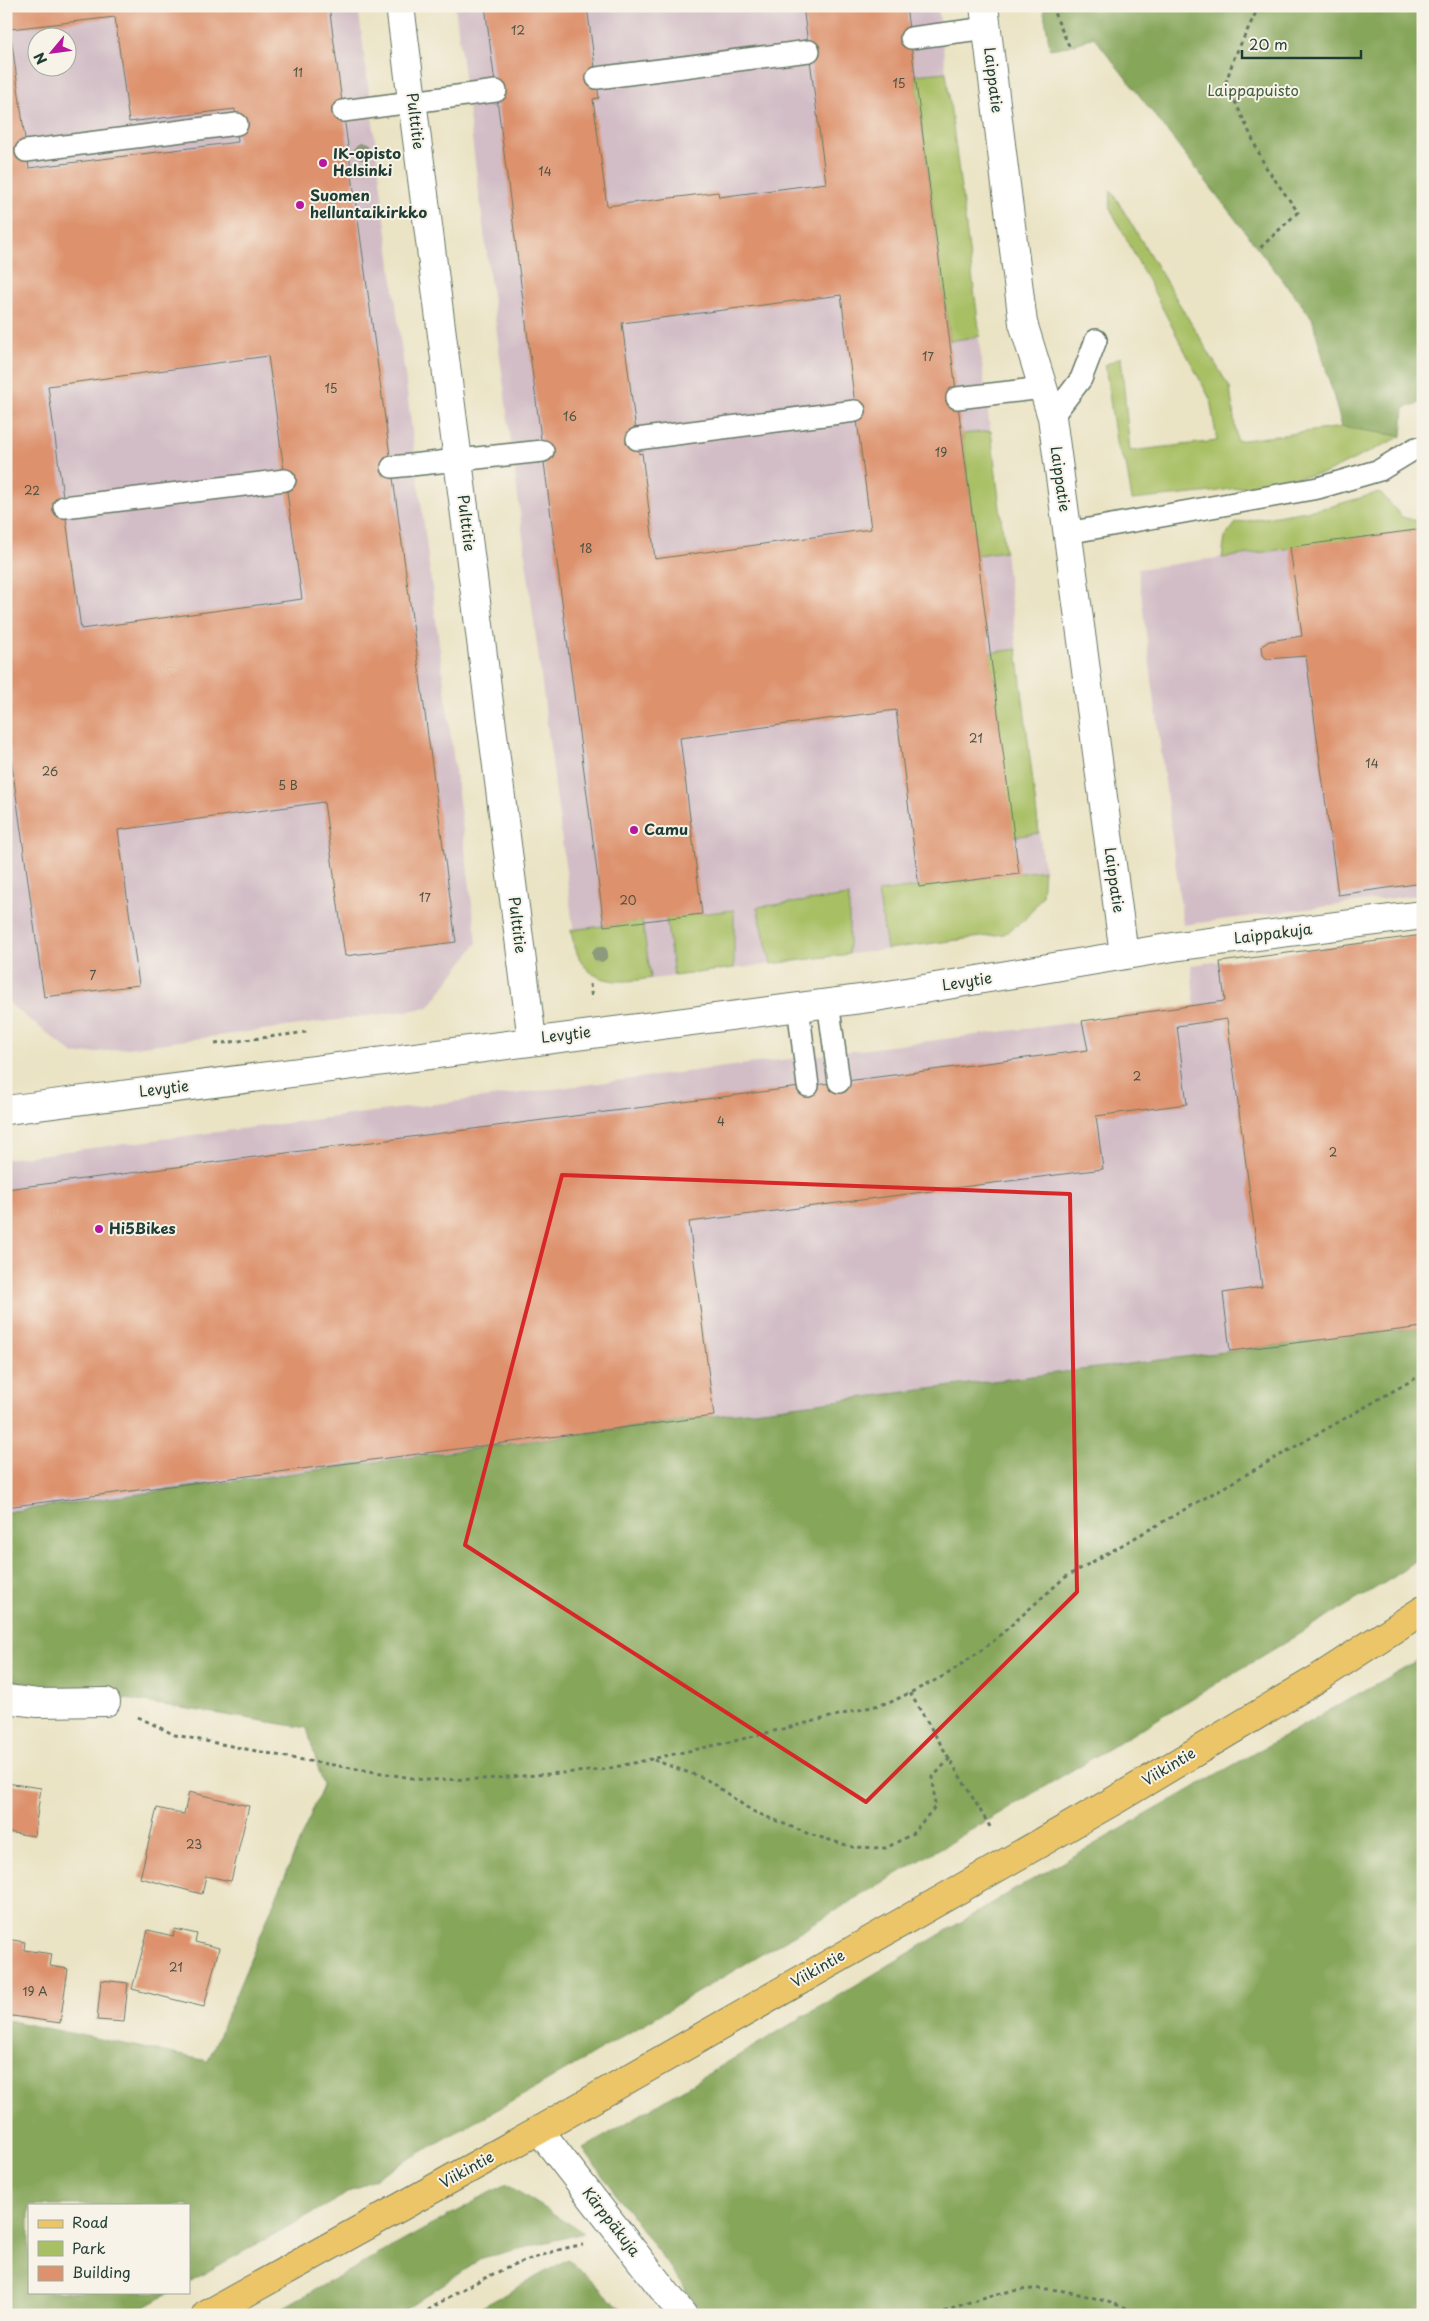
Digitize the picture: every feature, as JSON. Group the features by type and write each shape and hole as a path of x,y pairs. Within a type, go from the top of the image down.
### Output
{"main road":[{"name":"Viikintie","path":"206,2315 539,2130 1117,1799 1317,1678 1423,1610"}],"street":[{"name":"Pulttitie","path":"400,6 532,1040"},
{"name":"Laippatie","path":"985,17 1023,323 1052,417 1124,954"},
{"name":"Laippakuja","path":"1124,954 1423,915"},
{"name":"Levytie","path":"6,1110 828,1002 1062,967 1124,954"},
{"path":"6,1699 38,1703 106,1702"},
{"name":"Kärppäkuja","path":"539,2130 684,2315"}],"lane":[{"path":"911,38 985,17"},
{"path":"596,78 809,51"},
{"path":"344,111 496,91"},
{"path":"26,150 237,124"},
{"path":"1052,417 1081,379 1096,340"},
{"path":"957,398 1043,388"},
{"path":"637,438 855,411"},
{"path":"1067,532 1318,488 1380,470 1416,448"},
{"path":"392,468 543,451"},
{"path":"64,507 285,480"},
{"path":"828,1002 839,1082"},
{"path":"798,1006 808,1086"}],"path":[{"path":"1051,6 1069,46"},
{"path":"1258,6 1234,58 1226,82 1265,166 1298,212 1259,250"},
{"path":"214,1044 307,1032"},
{"path":"106,1702 174,1735 297,1759 424,1780 483,1779 601,1770 730,1742 891,1702 946,1675 990,1644 1064,1578 1423,1374"},
{"path":"910,1693 1010,1860"},
{"path":"653,1759 706,1779 752,1811 809,1834 853,1847 886,1848 912,1834 928,1816 935,1806 933,1777 950,1758"},
{"path":"420,2315 451,2295 494,2272 565,2246 590,2244"},
{"path":"937,2315 994,2295 1030,2288 1064,2290 1150,2315"}],"highlighted area":[{"path":"562,1175 1070,1194 1077,1592 866,1802 465,1545"}],"shaded area":[{"path":"6,6 358,6 477,943 428,1008 75,1055 7,1002"},
{"path":"455,6 938,6 1044,870 995,936 644,980 574,934"},
{"path":"1423,529 1423,894 1183,925 1138,569"},
{"path":"1423,935 1423,1327 714,1416 6,1512 6,1159 1195,1007 1191,965"}],"green space":[{"name":"Laippapuisto","path":"1043,6 1423,6 1423,402 1404,408 1402,436 1342,427 1312,318 1094,37 1069,46 1050,49"},
{"path":"946,72 980,336 950,341 915,75"},
{"path":"1111,190 1230,388 1237,441 1342,427 1402,436 1326,473 1212,492 1132,500 1126,464 1117,448 1105,365 1121,357 1130,451 1217,441 1210,399 1110,208"},
{"path":"991,431 1005,551 977,555 962,434"},
{"path":"1380,492 1402,517 1421,522 1416,530 1222,558 1225,537 1236,523 1329,507"},
{"path":"1017,649 1039,833 1013,837 990,653"},
{"path":"1044,870 1042,896 1026,919 1004,934 887,949 878,892"},
{"path":"849,896 849,954 771,964 757,907"},
{"path":"734,910 734,968 674,976 666,918"},
{"path":"642,921 651,978 621,981 608,980 588,970 575,947 571,930"},
{"path":"1423,1327 1423,1555 1394,1577 534,2089 190,2281 190,2204 28,2204 28,2294 168,2294 131,2315 6,2315 6,2020 208,2061 323,1785 307,1728 6,1680 6,1512 714,1416"},
{"path":"1423,1657 1423,2315 704,2315 583,2149 1014,1890"},
{"path":"506,2184 584,2233 482,2258 397,2315 269,2315"},
{"path":"568,2259 628,2315 468,2315"}],"building":[{"path":"6,6 329,6 456,942 345,956 324,802 118,830 139,985 44,997 6,722","holes":["268,356 302,599 81,629 48,386"]},
{"path":"485,6 587,6 599,98 593,99 607,206 718,192 719,197 826,183 803,6 906,6 1019,874 919,887 896,710 680,738 702,914 604,926","holes":["841,295 871,529 655,559 642,453 639,454 622,323"]},
{"path":"1423,529 1423,883 1338,895 1306,656 1267,659 1263,655 1262,646 1269,641 1302,636 1290,547"},
{"path":"1423,935 1423,1327 1230,1351 1223,1293 1262,1287 1227,1019 1177,1026 1187,1104 1096,1116 1103,1169 689,1222 714,1416 6,1507 6,1189 1088,1050 1082,1021 1225,1001 1220,962"},
{"path":"6,1783 41,1788 34,1836 6,1832"},
{"path":"189,1792 249,1806 231,1881 206,1876 202,1894 140,1878 157,1808 184,1814"},
{"path":"175,1929 197,1934 195,1942 219,1948 204,2007 132,1989 148,1930 173,1936"},
{"path":"6,1939 25,1942 24,1950 52,1954 50,1966 68,1969 60,2023 6,2015"},
{"path":"101,1980 128,1983 124,2022 97,2020"}],"place":[{"name":"IK-opisto Helsinki","path":"323,163"},
{"name":"Suomen helluntaikirkko","path":"300,205"},
{"name":"Camu","path":"634,830"},
{"name":"Hi5Bikes","path":"99,1229"}]}
